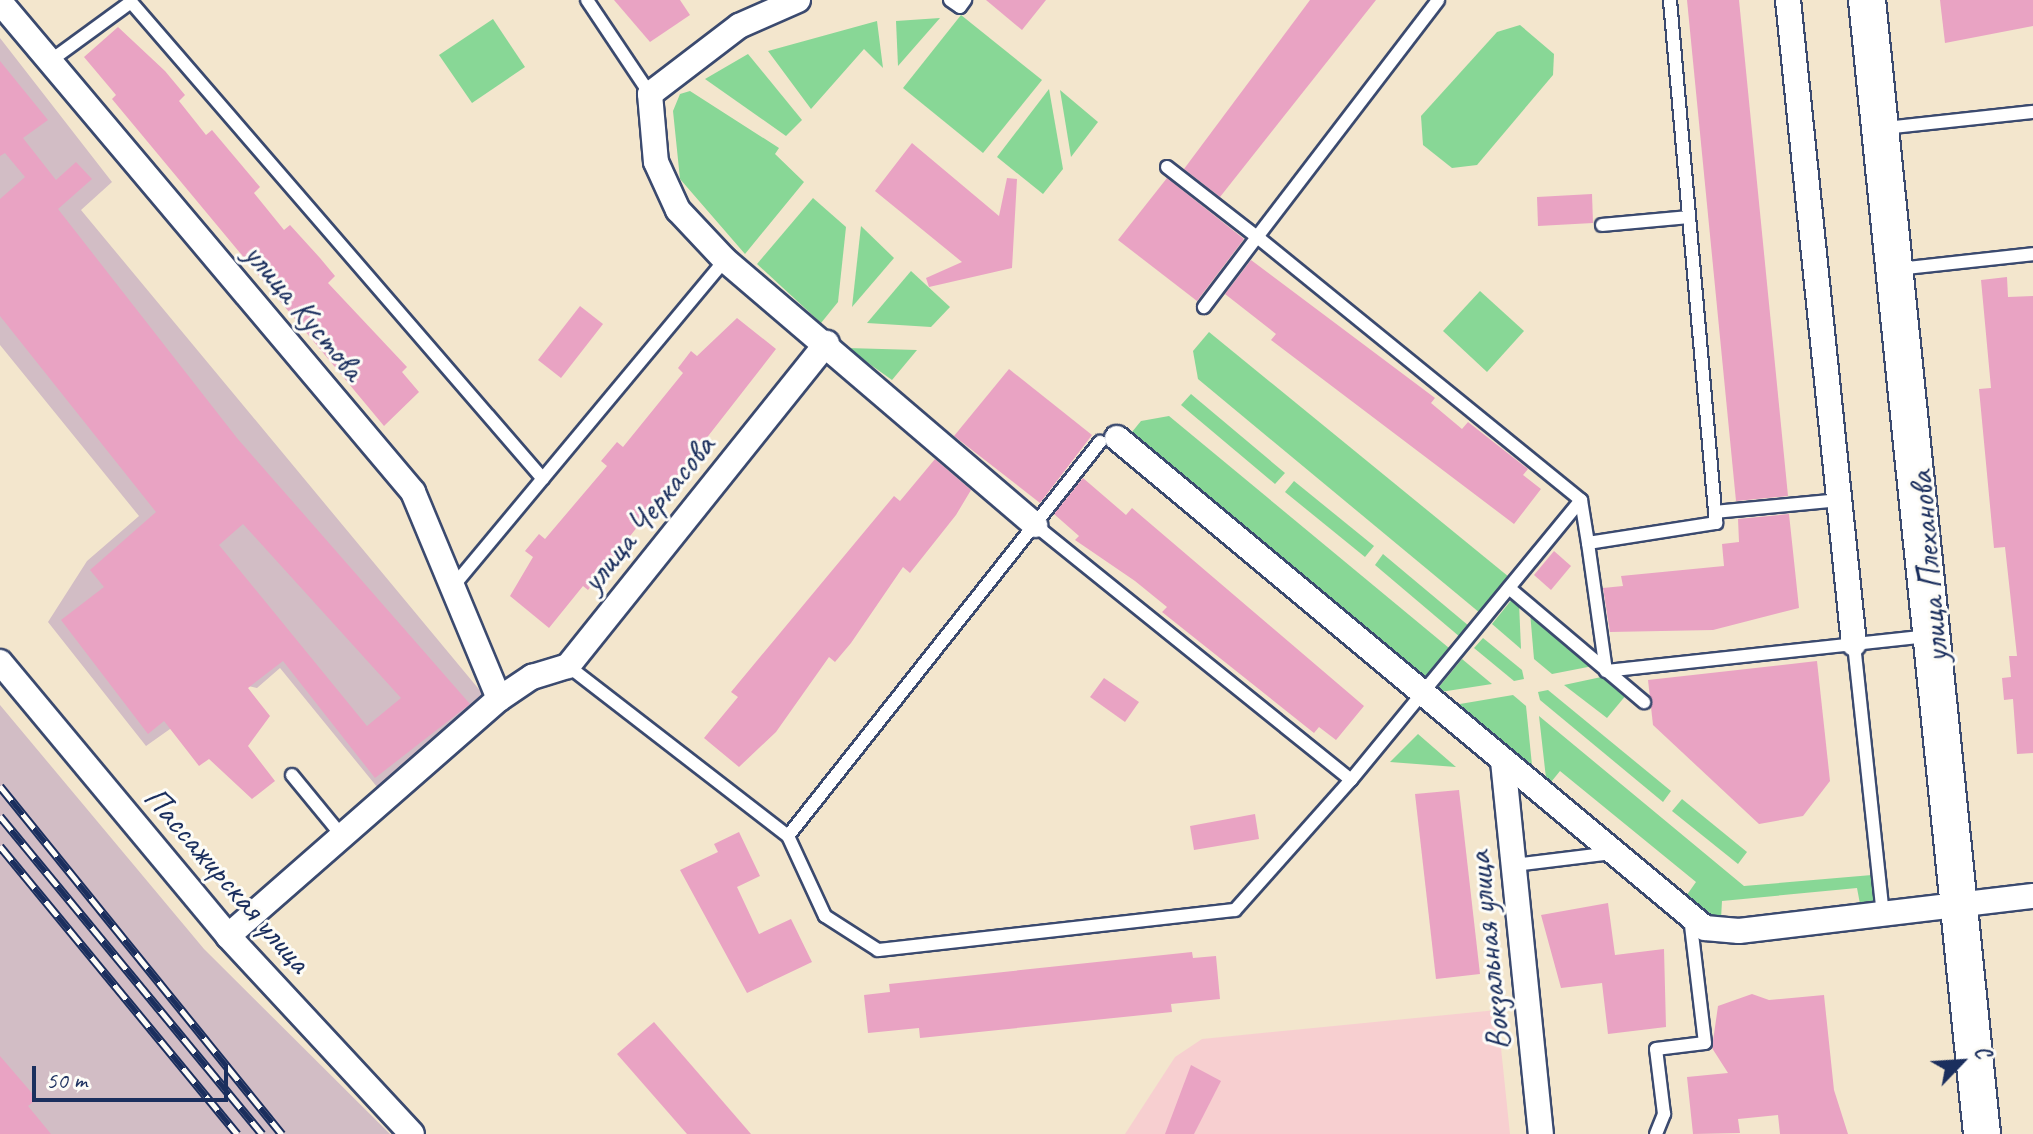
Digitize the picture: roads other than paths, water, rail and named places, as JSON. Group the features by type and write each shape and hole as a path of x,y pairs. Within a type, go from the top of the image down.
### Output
{"main road":[{"name":"улица Плеханова","path":"1867,0 1898,269 1982,1134"}],"street":[{"path":"796,0 739,26 650,94 656,162 678,210 725,260 827,343 1035,525"},
{"path":"1788,0 1854,644"},
{"name":"улица Кустова","path":"0,2 413,492 455,584 499,699"},
{"name":"улица Черкасова","path":"568,666 827,343"},
{"path":"1108,440 1424,692 1690,918 1720,932 2033,896"},
{"name":"Пассажирская улица","path":"0,662 228,936 412,1134"},
{"path":"228,936 499,699 532,677 568,666"},
{"name":"Вокзальная улица","path":"1503,761 1536,1133"}],"lane":[{"path":"587,0 650,94"},
{"path":"950,0 960,7 965,0"},
{"path":"1204,307 1438,0"},
{"path":"1588,543 1716,523 1670,0"},
{"path":"50,61 132,1 543,479"},
{"path":"1881,128 2033,112"},
{"path":"1167,167 1581,500 1606,671"},
{"path":"1602,225 1689,217"},
{"path":"1898,269 2033,254"},
{"path":"455,584 725,260"},
{"path":"788,836 1035,525 1108,440"},
{"path":"568,666 788,836 825,916 878,950 1235,910 1351,780 1581,500"},
{"path":"1715,512 1839,500"},
{"path":"1035,525 1351,780"},
{"path":"1509,588 1644,702"},
{"path":"1606,671 1934,636"},
{"path":"1854,644 1883,914"},
{"path":"292,775 343,837"},
{"path":"1514,865 1612,853"},
{"path":"1656,1134 1664,1114 1656,1049 1705,1043 1690,918"}],"railway":[{"path":"0,786 282,1134"},
{"path":"0,816 262,1134"},
{"path":"0,846 237,1134"}]}
